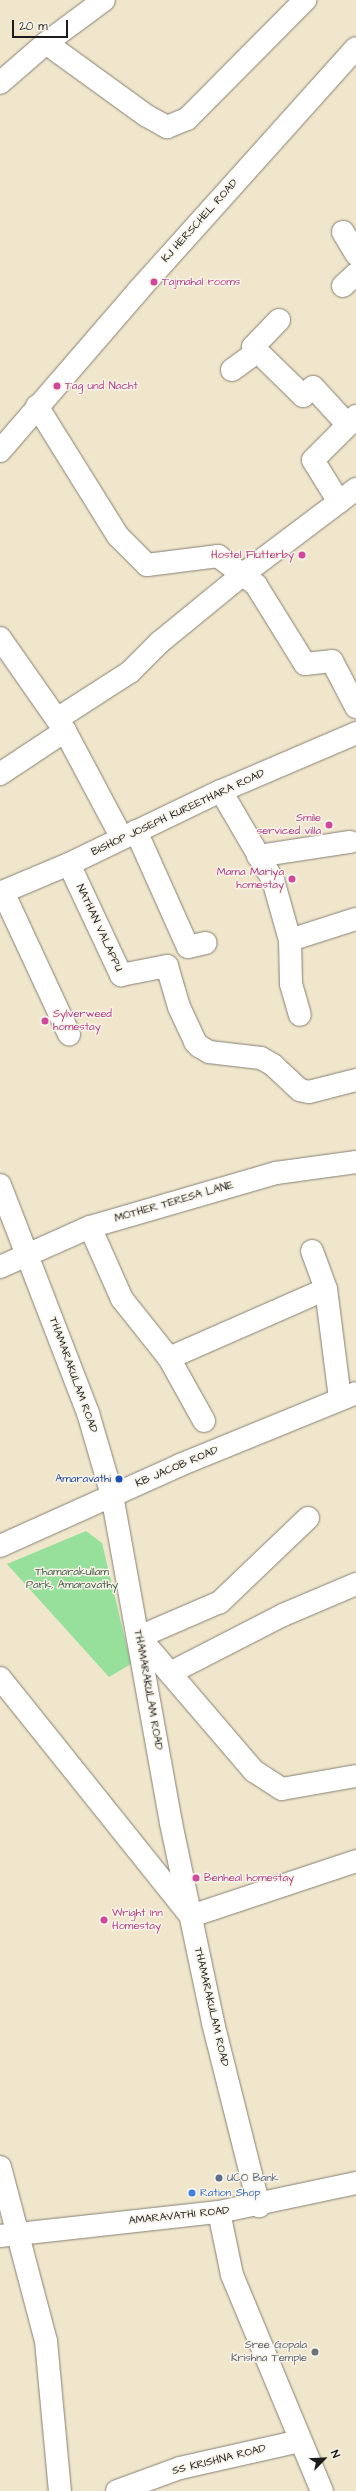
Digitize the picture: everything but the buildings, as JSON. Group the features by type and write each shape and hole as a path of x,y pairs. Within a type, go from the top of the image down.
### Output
{"street":[{"path":"0,82 46,43 104,0"},
{"path":"46,43 147,116 167,127 187,119 305,0"},
{"name":"KJ HERSCHEL ROAD","path":"0,451 37,406 356,48"},
{"path":"343,232 356,254"},
{"path":"278,320 254,347 303,396 313,386 352,420 313,460 339,502"},
{"path":"232,370 258,351"},
{"path":"37,406 118,536 148,565 218,556 256,585 305,664 332,660 348,673 356,707"},
{"path":"0,774 130,672 160,642 242,575 356,489"},
{"path":"0,638 61,725 129,834 188,947 206,943"},
{"name":"BISHOP JOSEPH KUREETHARA ROAD","path":"1,892 69,864 221,791 356,733"},
{"path":"221,791 273,880 290,940 291,984 300,1015"},
{"path":"258,856 350,842"},
{"name":"NATHAN VALAPPU","path":"69,864 121,976 166,966 179,1007 195,1042 199,1046 209,1052 261,1058 273,1065 300,1090 309,1092 356,1080"},
{"path":"1,892 69,1034"},
{"path":"290,940 356,918"},
{"name":"MOTHER TERESA LANE","path":"0,1267 90,1227 276,1173 356,1162"},
{"name":"THAMARAKULAM ROAD","path":"0,1185 28,1254 88,1414 112,1495 139,1637 171,1823 213,2024 259,2206"},
{"path":"90,1227 122,1298 169,1358 204,1421"},
{"path":"312,1251 326,1290 348,1396"},
{"path":"169,1358 326,1290"},
{"name":"KB JACOB ROAD","path":"0,1546 112,1495 348,1396"},
{"path":"308,1518 220,1602 139,1637 254,1771 282,1788 356,1776"},
{"path":"170,1673 283,1615 356,1584"},
{"path":"0,1678 81,1782 191,1916 356,1861"},
{"path":"0,2167 8,2234 46,2340 60,2491"},
{"name":"AMARAVATHI ROAD","path":"8,2234 219,2212 259,2206 356,2183"},
{"path":"219,2212 232,2275 322,2491"},
{"name":"SS KRISHNA ROAD","path":"117,2491 180,2468 300,2441"}],"green space":[{"name":"Thamarakullam Park, Amaravathy","path":"86,1531 102,1543 131,1664 109,1677 7,1564"}],"place":[{"name":"Tajmahal rooms","path":"154,282"},
{"name":"Tag und Nacht","path":"57,386"},
{"name":"Hostel Flutterby","path":"302,555"},
{"name":"Smile serviced villa","path":"329,825"},
{"name":"Mama Mariya homestay","path":"292,879"},
{"name":"Sylverweed homestay","path":"45,1021"},
{"name":"Amaravathi","path":"119,1479"},
{"name":"Benheal homestay","path":"196,1878"},
{"name":"Wright Inn Homestay","path":"104,1920"},
{"name":"UCO Bank","path":"219,2178"},
{"name":"Ration Shop","path":"192,2193"},
{"name":"Sree Gopala Krishna Temple","path":"315,2352"}]}
